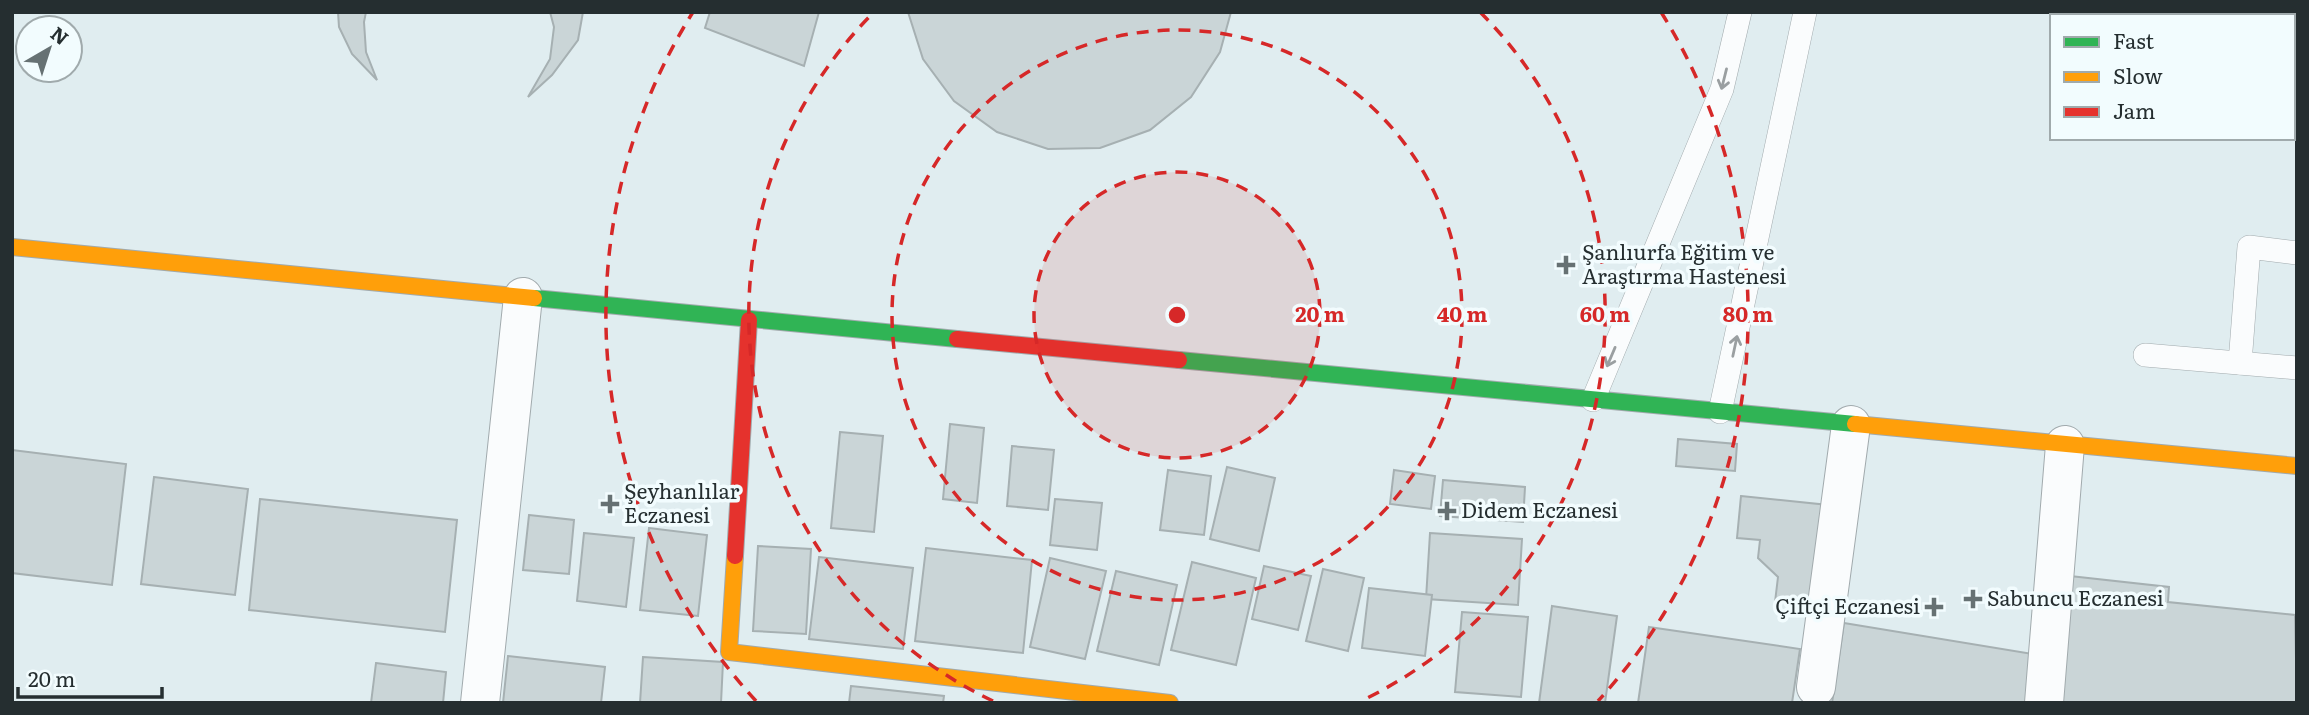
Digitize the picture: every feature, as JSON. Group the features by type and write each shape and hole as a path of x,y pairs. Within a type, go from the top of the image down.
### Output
{"street":[{"path":"12,247 749,320 2297,466"},
{"path":"480,703 523,297"},
{"path":"749,320 729,652 1170,703"},
{"path":"1816,687 1852,425"},
{"path":"2044,703 2065,445"}],"lane":[{"path":"1593,400 1722,89 1740,12"},
{"path":"1720,412 1805,12"},
{"path":"2240,363 2249,247 2297,253"},
{"path":"2145,355 2297,368"}],"building":[{"path":"338,12 366,12 366,52 377,80 352,54 339,27"},
{"path":"550,12 583,12 578,40 552,75 528,97 550,59 554,27"},
{"path":"710,12 819,12 804,66 705,28"},
{"path":"908,12 1231,12 1220,52 1191,97 1150,130 1100,148 1048,149 997,132 954,101 923,59"},
{"path":"950,424 984,428 977,503 943,499"},
{"path":"840,432 883,436 874,532 831,528"},
{"path":"1678,439 1737,444 1735,471 1676,466"},
{"path":"1012,446 1054,450 1048,510 1007,506"},
{"path":"12,450 126,464 112,585 12,573"},
{"path":"1227,467 1275,478 1259,551 1210,539"},
{"path":"1168,470 1211,476 1204,535 1160,530"},
{"path":"1394,470 1435,476 1431,509 1390,504"},
{"path":"154,477 248,489 235,595 141,584"},
{"path":"1443,480 1525,487 1523,522 1440,516"},
{"path":"1741,496 1828,505 1818,606 1775,602 1778,577 1758,558 1760,540 1737,538"},
{"path":"260,499 457,520 445,632 249,610"},
{"path":"1055,499 1102,503 1097,550 1050,545"},
{"path":"529,515 574,520 569,574 523,570"},
{"path":"649,528 707,535 698,616 640,610"},
{"path":"584,533 634,538 626,607 577,601"},
{"path":"1430,533 1522,539 1518,605 1426,599"},
{"path":"758,546 811,549 806,634 753,631"},
{"path":"926,548 1032,560 1023,653 915,641"},
{"path":"819,557 913,568 903,649 809,639"},
{"path":"1050,558 1106,571 1085,659 1030,647"},
{"path":"1192,562 1256,578 1236,665 1171,650"},
{"path":"1264,566 1311,576 1298,630 1252,619"},
{"path":"1323,569 1364,578 1348,651 1306,641"},
{"path":"1116,571 1177,585 1159,665 1097,651"},
{"path":"2070,576 2169,587 2168,602 2295,615 2297,703 2057,703"},
{"path":"1369,588 1432,595 1425,656 1362,648"},
{"path":"1552,606 1617,616 1605,703 1539,703"},
{"path":"1462,612 1528,617 1521,697 1455,692"},
{"path":"1844,623 2038,655 2031,703 1832,703"},
{"path":"1649,627 1800,649 1792,703 1638,703"},
{"path":"508,656 605,667 601,703 503,703"},
{"path":"643,657 723,662 721,703 640,703"},
{"path":"376,663 446,672 443,703 371,703"},
{"path":"851,686 944,696 943,703 849,703"}],"traffic: fast":[{"path":"534,298 957,339"},
{"path":"1179,360 1855,424"}],"traffic: slow":[{"path":"12,247 534,298"},
{"path":"1855,424 2297,466"},
{"path":"735,556 729,652 1170,703"}],"traffic: jam":[{"path":"735,556 749,320"},
{"path":"957,339 1179,360"}],"place":[{"name":"Şanlıurfa Eğitim ve Araştırma Hastenesi","path":"1566,265"},
{"name":"Şeyhanlılar Eczanesi","path":"610,504"},
{"name":"Didem Eczanesi","path":"1447,511"},
{"name":"Sabuncu Eczanesi","path":"1973,599"},
{"name":"Çiftçi Eczanesi","path":"1934,607"}]}
